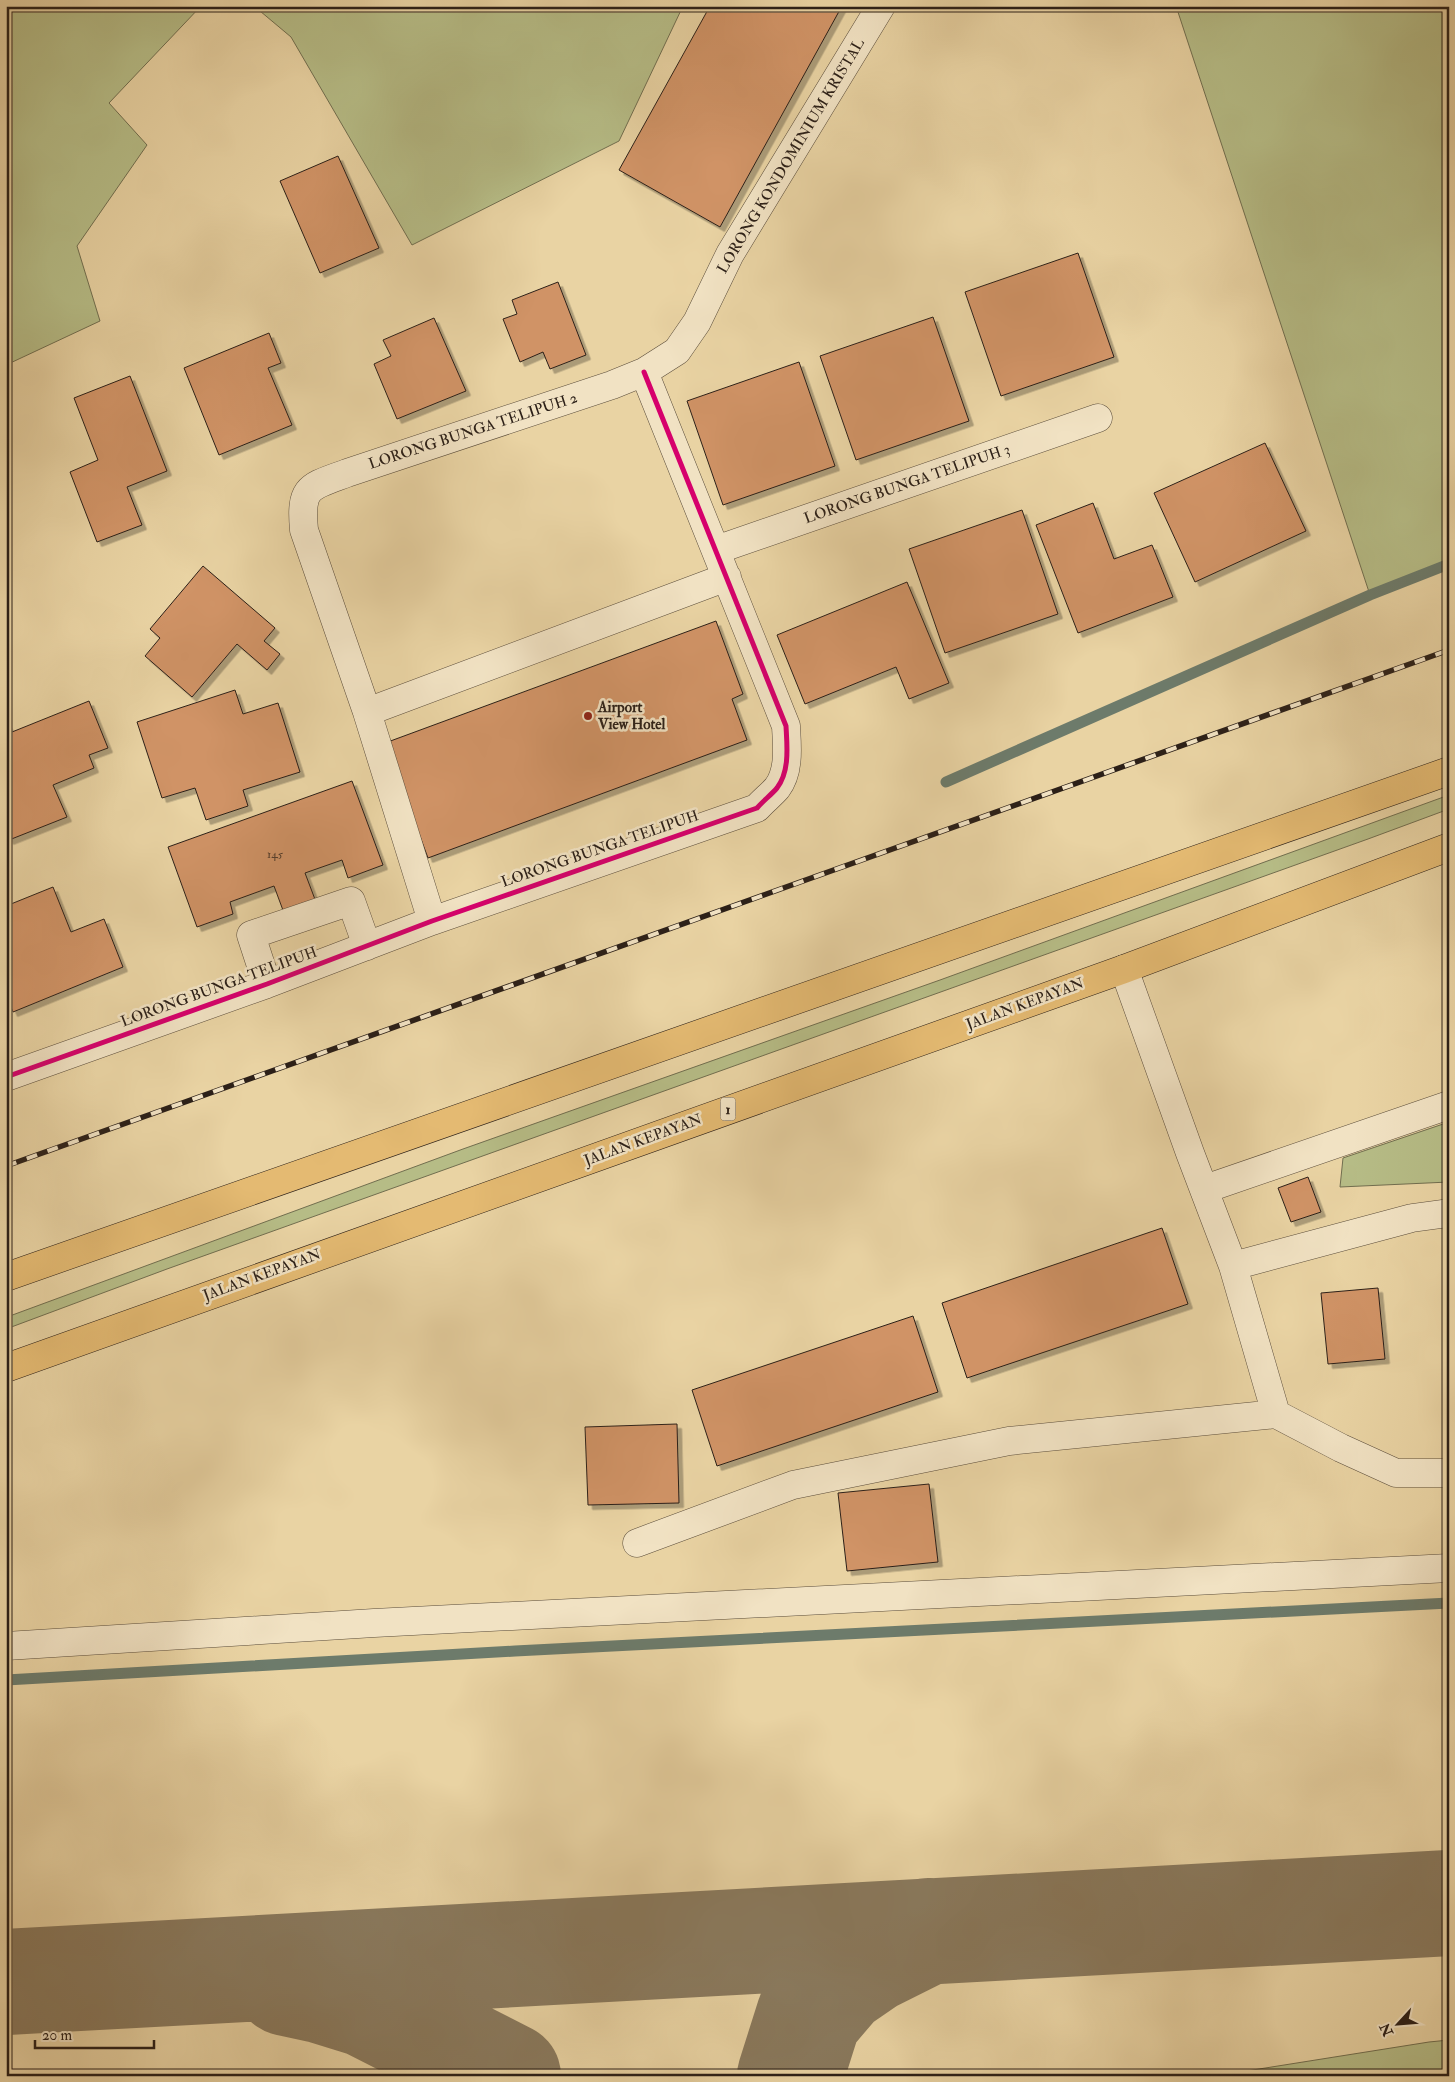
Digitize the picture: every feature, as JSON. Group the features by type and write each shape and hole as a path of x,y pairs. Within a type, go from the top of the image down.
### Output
{"highway":[{"path":"6,1277 1449,771"},
{"name":"JALAN KEPAYAN","path":"6,1368 1124,969 1449,847"}],"street":[{"name":"LORONG KONDOMINIUM KRISTAL","path":"644,372 677,351 697,322 730,254 881,6"},
{"name":"LORONG BUNGA TELIPUH 2","path":"366,712 304,530 302,508 305,494 316,484 603,388 644,372"},
{"name":"LORONG BUNGA TELIPUH","path":"6,1077 267,984 432,922 757,808 778,786 785,769 787,751 786,726 644,372"},
{"name":"LORONG BUNGA TELIPUH 3","path":"716,550 1098,418"},
{"path":"432,922 366,712 727,577"},
{"path":"267,984 251,935 351,901 367,946"},
{"path":"1124,969 1190,1153 1234,1266 1276,1414"},
{"path":"1205,1189 1449,1105"},
{"path":"1234,1266 1412,1218 1449,1213"},
{"path":"637,1543 793,1485 1000,1443 1276,1414 1341,1448 1396,1473 1449,1473"},
{"path":"6,1646 374,1623 1449,1568"}],"green space":[{"path":"6,6 201,6 109,103 147,145 77,246 100,321 6,365"},
{"path":"254,6 683,6 619,141 412,245 291,37"},
{"path":"1176,6 1449,6 1449,564 1370,595"},
{"path":"1449,795 1449,809 1368,839 167,1269 6,1329 7,1317 463,1149 940,980"},
{"path":"1449,1122 1449,1182 1340,1187 1343,1158"},
{"path":"1449,2040 1449,2076 1215,2076 1429,2042"}],"building":[{"path":"710,6 842,6 720,227 619,170"},
{"path":"338,156 379,248 320,273 280,181"},
{"path":"1078,253 1114,357 1001,396 965,292"},
{"path":"558,282 586,355 550,369 543,352 520,362 503,319 517,314 512,300"},
{"path":"933,317 969,421 856,460 820,356"},
{"path":"434,318 466,391 397,419 374,364 391,356 383,340"},
{"path":"269,333 281,363 268,368 292,425 219,455 184,368"},
{"path":"799,362 835,466 723,505 687,401"},
{"path":"130,376 167,471 127,487 142,525 97,542 70,472 98,460 74,398"},
{"path":"1265,443 1306,531 1195,582 1154,493"},
{"path":"1093,503 1114,559 1152,545 1173,597 1078,633 1036,525"},
{"path":"1022,510 1058,614 945,653 909,549"},
{"path":"203,566 275,628 264,641 280,654 267,670 237,644 192,697 145,656 160,638 150,629"},
{"path":"907,582 949,683 909,699 896,667 805,704 777,635"},
{"path":"716,621 743,694 732,699 747,740 428,858 385,743"},
{"path":"235,690 243,714 278,703 300,772 243,790 248,806 206,820 195,788 162,798 137,722"},
{"path":"89,701 108,748 89,755 94,768 53,785 67,817 9,840 6,833 6,722 12,732"},
{"path":"352,781 383,865 348,878 342,860 305,873 316,902 284,913 274,886 230,902 233,914 197,927 168,847"},
{"path":"53,887 71,932 104,919 123,967 13,1012 6,995 6,956 11,954 6,944 6,906"},
{"path":"1308,1177 1321,1212 1291,1222 1278,1188"},
{"path":"1162,1228 1188,1304 967,1378 942,1303"},
{"path":"1378,1288 1385,1359 1328,1364 1321,1293"},
{"path":"913,1316 938,1392 717,1466 692,1390"},
{"path":"677,1424 679,1503 588,1505 585,1427"},
{"path":"929,1484 938,1562 847,1571 838,1493"}],"waterway":[{"path":"946,782 1370,595 1449,564"},
{"path":"6,1680 515,1651 1449,1603"}],"taxiway":[{"path":"6,1982 1449,1903"},
{"path":"790,2076 809,2016 838,1982 870,1960 928,1931"},
{"path":"287,1983 324,1991 366,2004 508,2076"}],"railway":[{"path":"6,1166 1449,650"}],"cycle path":[{"path":"6,1077 267,984 432,921 757,808 775,791 786,766 786,726 644,372"}],"place":[{"name":"Airport View Hotel","path":"588,716"}]}
